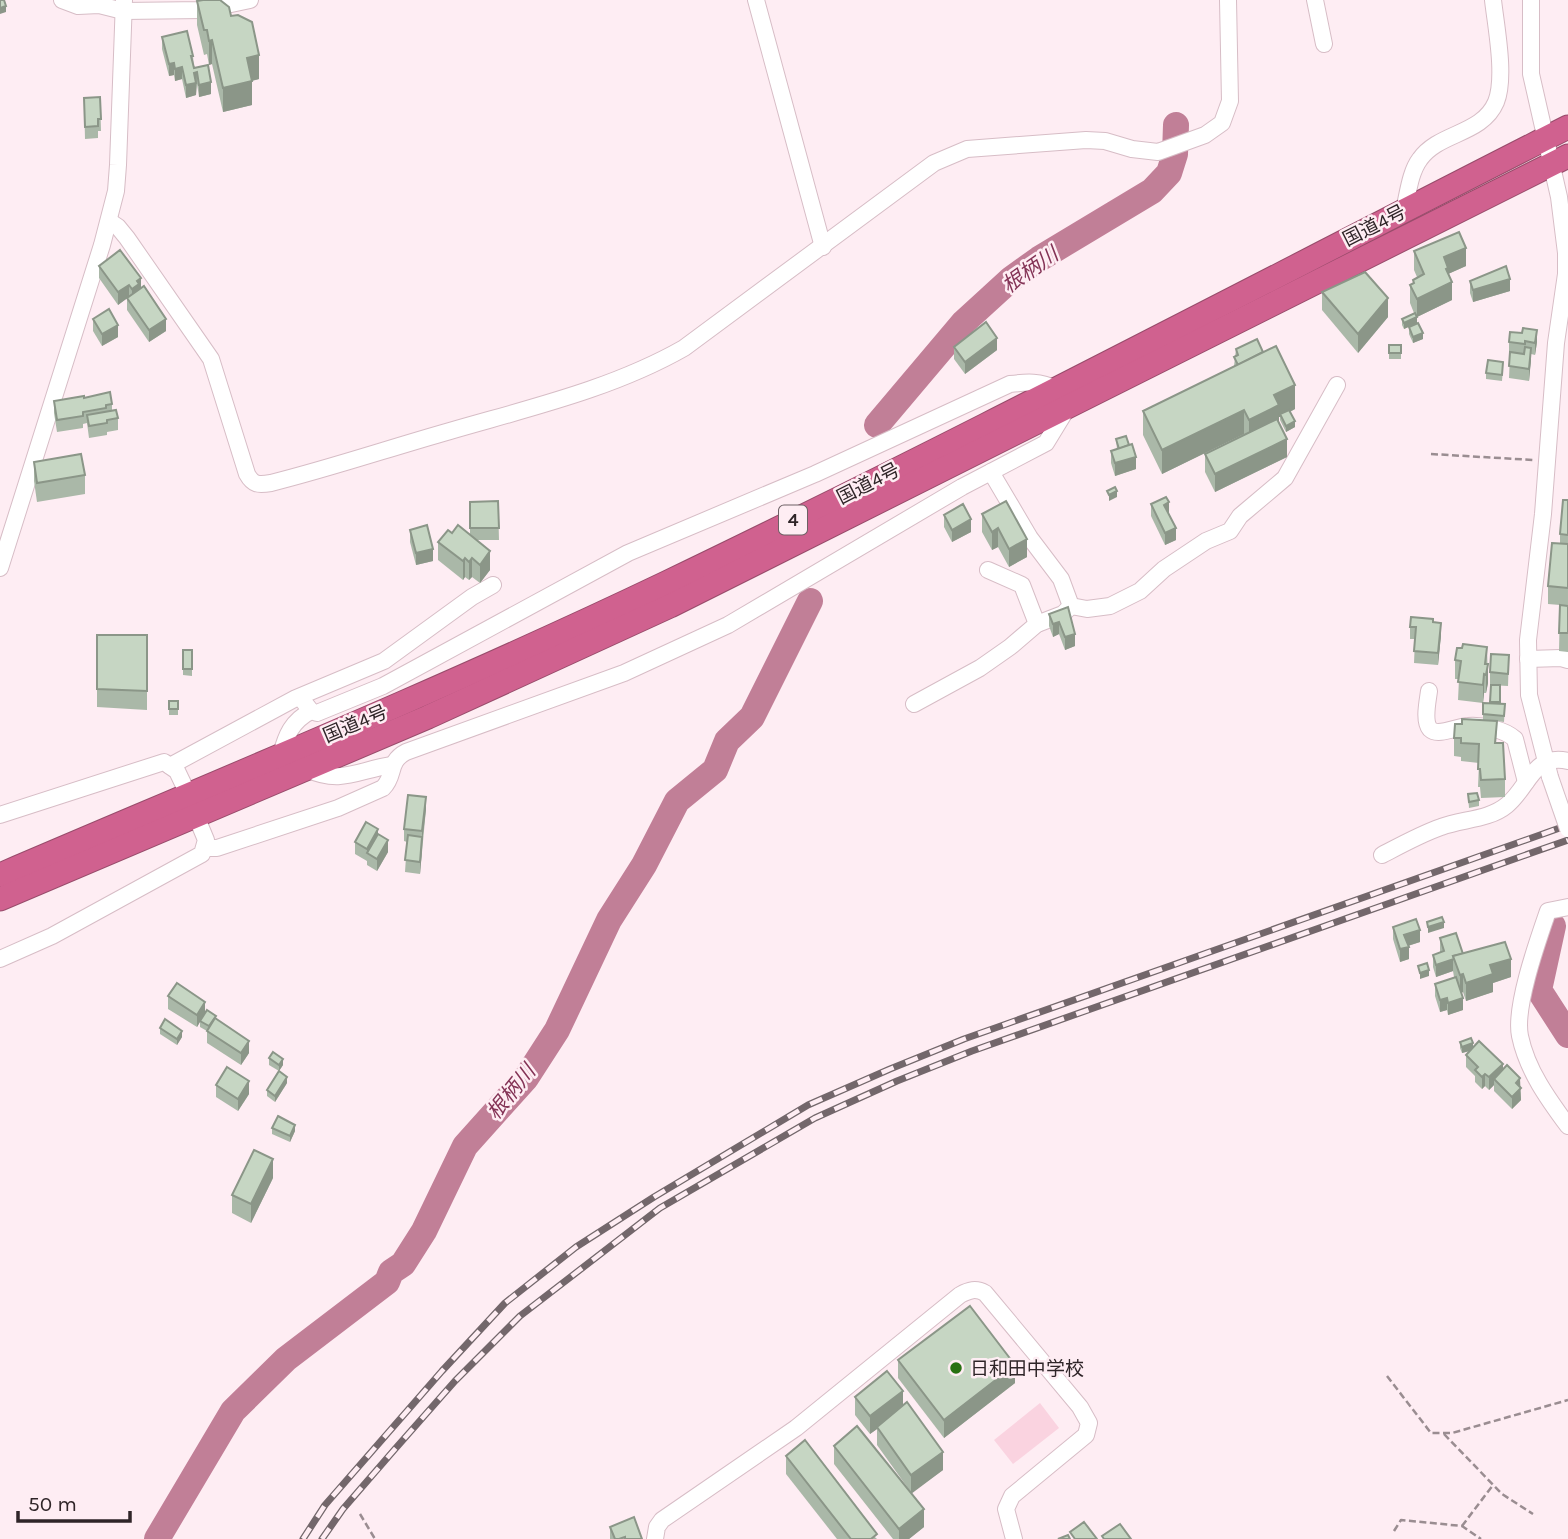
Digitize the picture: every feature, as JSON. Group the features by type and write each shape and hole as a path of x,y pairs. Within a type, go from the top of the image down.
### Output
{"highway":[{"name":"国道4号","path":"0,875 192,805 307,769 464,701 670,606 1062,398 1404,210 1568,127"},
{"name":"国道4号","path":"0,899 192,805 281,755 423,695 663,584 1062,398 1560,160"}],"street":[{"path":"62,0 78,6 124,5 203,10 250,0"},
{"path":"756,0 823,247"},
{"path":"109,221 127,238 205,348 217,375 247,474 251,482 259,485 551,402 634,373 684,348 934,163 950,154 967,149 1086,140 1105,141 1132,149 1158,152 1205,135 1222,123 1230,100 1228,0"},
{"path":"1315,0 1324,44"},
{"path":"1404,210 1418,160 1437,145 1469,129 1490,112 1496,102 1500,74 1493,0"},
{"path":"1531,0 1531,75 1545,139 1560,160 1566,274 1556,343 1560,406 1547,461 1528,640 1529,695 1545,761 1568,829"},
{"path":"0,568 109,221 116,191 124,5"},
{"path":"205,848 217,848 338,808 383,788 389,782 392,765 398,755 658,659 728,625 991,472 1046,443 1062,398 1044,383 1010,384 815,474 628,553 383,686 317,713 311,711 300,697"},
{"path":"1071,606 1087,609 1110,606 1139,591 1164,569 1206,541 1230,531 1240,516 1285,478 1337,385"},
{"path":"991,472 1030,538 1061,579 1071,606"},
{"path":"988,570 1022,585 1037,624"},
{"path":"170,766 300,697 384,661 472,597 494,585"},
{"path":"914,704 980,668 1037,624 1063,614 1071,606"},
{"path":"1528,659 1568,660"},
{"path":"1429,691 1427,718 1432,730 1440,732 1466,726 1485,727 1511,736 1515,739 1526,782"},
{"path":"281,755 285,738 293,724 311,711"},
{"path":"1382,855 1443,826 1468,821 1502,809 1545,761 1568,761"},
{"path":"0,816 164,762 177,771 206,840 202,854 195,859 52,936 0,958"},
{"path":"307,769 322,776 342,778 392,765"},
{"path":"1568,907 1548,911 1520,1013 1519,1035 1536,1079 1568,1126"},
{"path":"655,1539 657,1527 662,1520 796,1428 960,1295 970,1290 980,1290 1080,1407 1089,1423 1086,1435 1012,1496 1006,1509 1014,1539"}],"path":[{"path":"1431,454 1547,461"},
{"path":"1387,1376 1431,1433 1444,1434 1568,1400"},
{"path":"1444,1434 1493,1485 1533,1514"},
{"path":"1462,1526 1493,1485"},
{"path":"360,1514 375,1539"},
{"path":"1394,1531 1401,1520 1462,1526 1481,1539"}],"shaded area":[{"path":"1040,1403 1059,1428 1013,1464 994,1440"}],"building":[{"path":"0,0 4,0 6,6 0,8"},
{"path":"220,0 229,7 231,16 238,15 252,22 259,55 247,58 252,81 223,88 212,40 209,41 207,30 204,30 197,1"},
{"path":"187,31 194,68 208,65 211,82 199,85 197,72 194,73 196,83 186,85 182,67 175,69 174,63 169,64 162,37"},
{"path":"100,97 101,119 98,119 98,126 85,127 84,98"},
{"path":"1459,232 1466,248 1444,257 1452,282 1417,299 1410,285 1424,274 1414,251"},
{"path":"120,250 141,278 137,281 139,284 132,289 129,285 118,292 99,266"},
{"path":"1506,266 1510,279 1473,290 1470,281"},
{"path":"1365,272 1388,298 1358,334 1322,292"},
{"path":"144,286 166,319 149,330 127,298"},
{"path":"109,309 118,325 102,334 93,319"},
{"path":"1415,313 1417,317 1404,323 1402,319"},
{"path":"986,322 997,338 965,362 954,347"},
{"path":"1418,323 1423,333 1413,337 1409,327"},
{"path":"1523,328 1537,330 1535,343 1509,342 1510,332 1522,333"},
{"path":"1257,339 1263,352 1238,365 1234,357 1238,355 1236,349"},
{"path":"1389,345 1401,345 1401,353 1389,353"},
{"path":"1276,346 1295,385 1274,395 1279,405 1249,420 1244,410 1162,450 1143,411"},
{"path":"1525,347 1531,348 1529,369 1509,366 1510,352 1524,354"},
{"path":"1488,360 1503,362 1502,375 1486,373"},
{"path":"110,392 112,404 106,405 106,408 83,412 83,416 57,420 54,401"},
{"path":"116,410 118,418 89,426 87,415"},
{"path":"1289,410 1295,421 1286,426 1280,414"},
{"path":"1277,419 1287,439 1215,474 1205,454"},
{"path":"1126,436 1129,445 1119,449 1116,439"},
{"path":"1132,444 1136,457 1115,463 1111,451"},
{"path":"81,454 85,475 37,483 34,462"},
{"path":"1115,487 1117,491 1109,495 1107,491"},
{"path":"1166,497 1169,502 1164,505 1176,528 1165,533 1151,504"},
{"path":"1563,500 1568,500 1568,535 1560,534"},
{"path":"498,501 499,528 470,528 470,502"},
{"path":"1006,501 1027,539 1009,549 998,528 992,532 982,514"},
{"path":"963,504 971,519 952,530 944,515"},
{"path":"427,525 433,549 416,553 410,530"},
{"path":"458,525 490,551 480,565 472,558 469,562 465,558 463,561 438,542 448,530 452,533"},
{"path":"1552,543 1568,544 1568,588 1548,586"},
{"path":"1560,605 1568,606 1568,633 1559,633"},
{"path":"1068,607 1075,634 1065,637 1059,622 1053,624 1049,614"},
{"path":"1411,617 1433,619 1433,622 1441,623 1438,653 1414,651 1416,627 1410,627"},
{"path":"97,635 147,635 147,691 97,689"},
{"path":"1463,644 1487,647 1485,664 1488,664 1483,685 1458,682 1461,661 1455,660 1457,648 1462,648"},
{"path":"183,650 192,650 192,669 183,669"},
{"path":"1491,654 1509,655 1508,674 1490,672"},
{"path":"1491,685 1500,685 1500,702 1490,702"},
{"path":"169,701 178,701 178,709 169,709"},
{"path":"1483,703 1505,704 1504,716 1483,714"},
{"path":"1462,719 1497,721 1495,743 1503,743 1505,779 1481,780 1478,769 1479,744 1461,743 1461,738 1454,738 1455,724 1462,724"},
{"path":"1477,793 1479,800 1469,802 1468,794"},
{"path":"408,795 426,797 422,831 404,829"},
{"path":"366,822 378,829 367,849 355,842"},
{"path":"378,834 388,840 377,859 367,853"},
{"path":"408,835 422,837 420,862 405,860"},
{"path":"1442,917 1444,922 1428,927 1427,922"},
{"path":"1416,919 1420,930 1404,935 1409,947 1400,949 1393,927"},
{"path":"1456,933 1463,954 1436,965 1433,955 1444,951 1440,938"},
{"path":"1505,942 1511,959 1490,965 1493,974 1466,983 1453,956"},
{"path":"1427,963 1429,970 1420,973 1418,966"},
{"path":"1456,977 1463,998 1448,1003 1447,998 1440,1000 1435,984"},
{"path":"177,983 205,1002 197,1015 168,996"},
{"path":"207,1010 216,1016 209,1026 200,1021"},
{"path":"215,1018 249,1041 241,1053 207,1031"},
{"path":"165,1019 182,1031 177,1039 160,1028"},
{"path":"1471,1038 1473,1043 1462,1047 1460,1042"},
{"path":"1479,1041 1503,1064 1489,1077 1485,1074 1482,1077 1475,1070 1478,1067 1466,1055"},
{"path":"273,1052 283,1059 279,1065 269,1058"},
{"path":"1507,1065 1520,1078 1516,1083 1521,1088 1512,1097 1494,1079"},
{"path":"227,1067 249,1081 238,1099 216,1085"},
{"path":"279,1071 287,1077 275,1096 267,1090"},
{"path":"278,1116 295,1125 290,1136 272,1128"},
{"path":"254,1150 273,1159 251,1204 232,1195"},
{"path":"970,1306 1015,1365 944,1420 898,1360"},
{"path":"887,1371 903,1391 870,1416 855,1397"},
{"path":"907,1402 943,1452 911,1475 877,1427"},
{"path":"857,1426 924,1509 899,1529 834,1446"},
{"path":"805,1440 877,1534 871,1539 851,1539 786,1456"},
{"path":"634,1517 642,1539 615,1539 610,1527"},
{"path":"1084,1522 1097,1539 1075,1539 1070,1532"},
{"path":"1120,1524 1131,1539 1104,1539 1102,1536"}],"waterway":[{"name":"根柄川","path":"877,425 964,322 1011,279 1039,259 1152,191 1169,173 1175,154 1176,125"},
{"name":"根柄川","path":"157,1539 233,1411 286,1359 387,1282 391,1272 403,1264 424,1231 465,1146 526,1078 557,1030 609,920 644,865 677,801 715,770 727,741 752,717 810,601"},
{"path":"1553,926 1539,990 1568,1035"}],"railway":[{"path":"303,1539 325,1505 505,1303 576,1247 808,1105 964,1039 1568,825"},
{"path":"322,1539 343,1509 455,1381 520,1316 660,1208 815,1118 972,1051 1568,840"}],"place":[{"name":"日和田中学校","path":"956,1368"}]}
